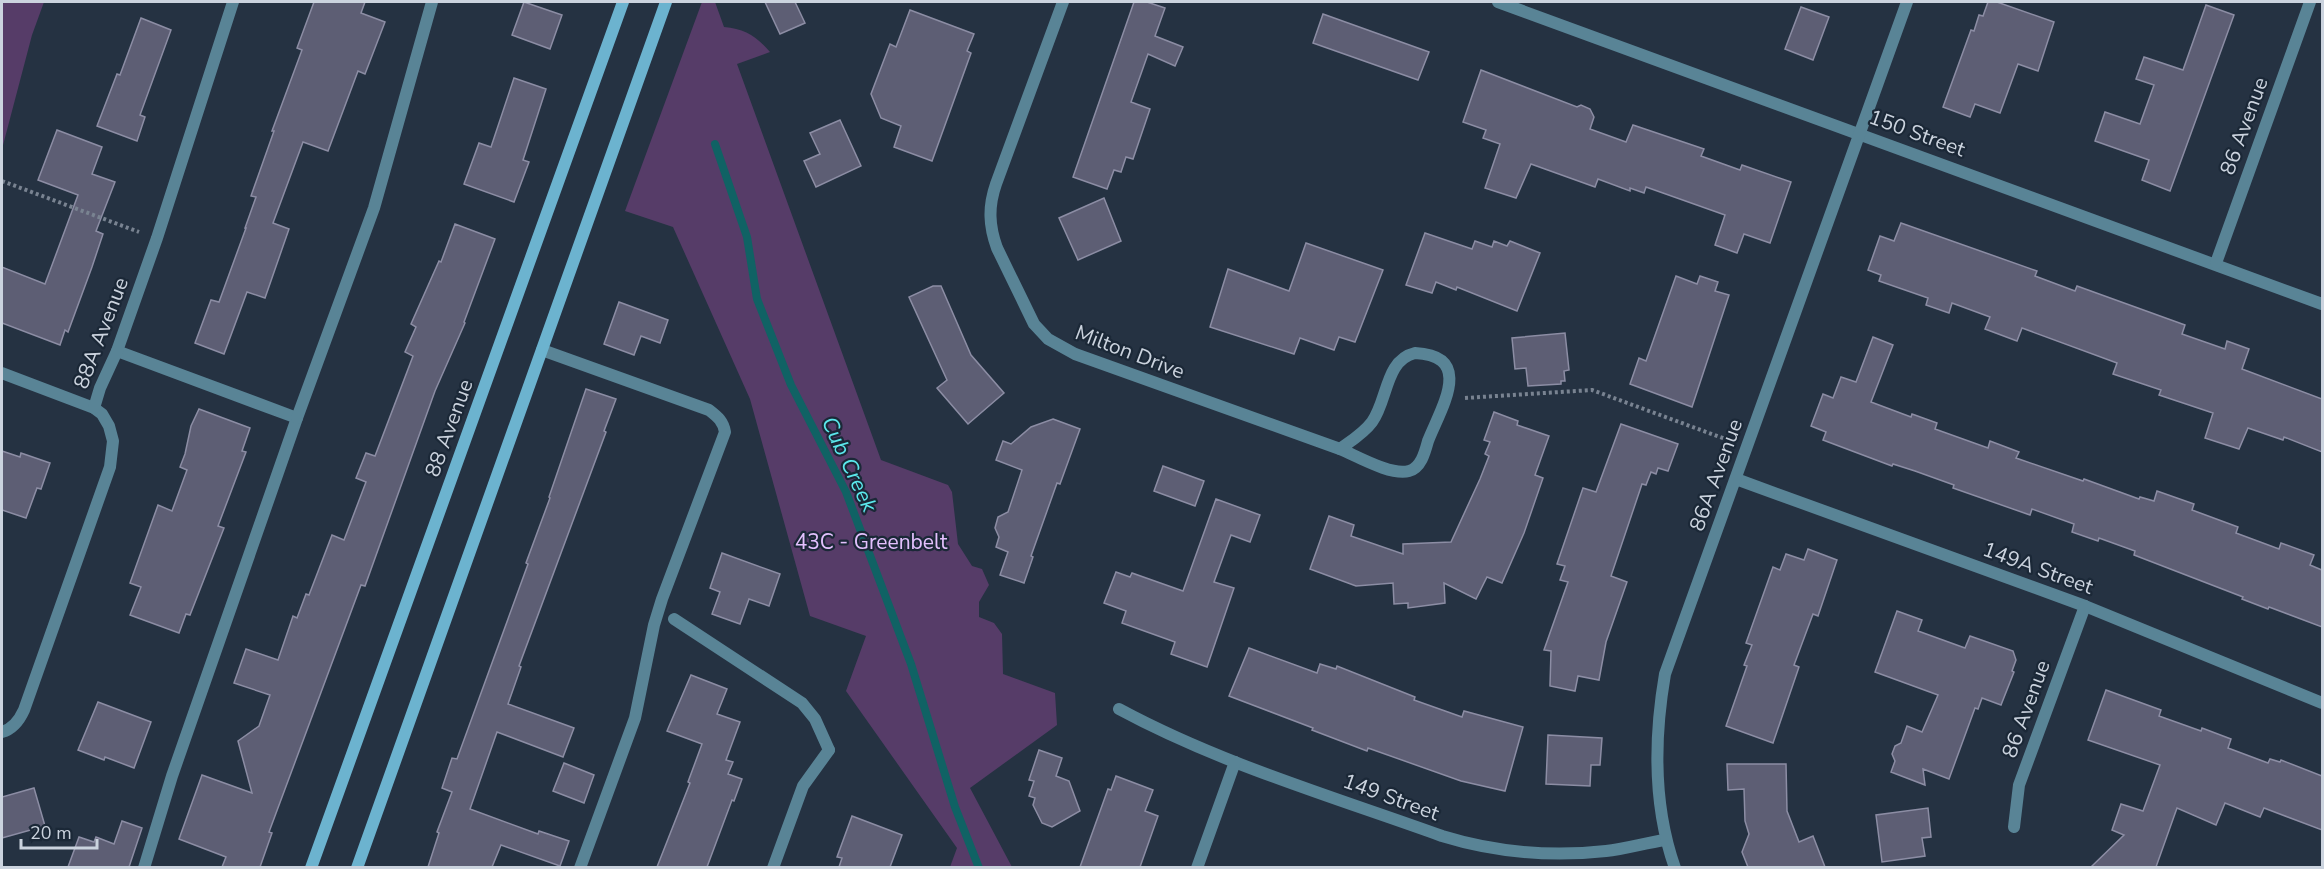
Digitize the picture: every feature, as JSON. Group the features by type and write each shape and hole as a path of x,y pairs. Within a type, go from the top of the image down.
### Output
{"main road":[{"name":"88 Avenue","path":"311,867 623,2"},
{"path":"357,867 666,2"}],"street":[{"name":"88A Avenue","path":"2,732 13,727 20,720 110,467 113,450 111,433 102,414 94,408 157,238 232,2"},
{"path":"144,867 172,776 297,418 374,208 432,2"},
{"name":"Milton Drive","path":"1063,2 996,184 989,213 997,248 1034,324 1048,339 1075,354 1340,449 1392,471 1408,472 1414,469 1421,460 1451,380 1450,369 1447,365 1438,358 1427,355 1415,353 1404,357 1396,366 1371,423 1340,449"},
{"name":"150 Street","path":"1500,2 2216,263 2322,304"},
{"name":"86A Avenue","path":"1665,840 1657,744 1665,675 1907,2"},
{"name":"86 Avenue","path":"2216,263 2310,2"},
{"path":"542,350 710,410 723,423 725,432 662,599 654,626 635,718 580,867"},
{"path":"117,351 297,418"},
{"path":"2,373 94,408"},
{"name":"149A Street","path":"1736,479 2085,606 2322,703"},
{"name":"86 Avenue","path":"2013,827 2019,784 2085,606"},
{"path":"674,619 802,703 815,719 829,750 803,786 773,867"},
{"name":"149 Street","path":"1119,709 1156,729 1235,762 1442,836 1480,846 1523,852 1560,853 1607,851 1665,840"},
{"path":"1197,867 1235,762"},
{"path":"1665,840 1675,867"}],"path":[{"path":"2,181 139,232"},
{"path":"1462,398 1592,390 1728,440"}],"green space":[{"path":"2,2 44,2 32,35 2,149"},
{"name":"43C - Greenbelt","path":"702,2 715,2 724,27 750,34 770,52 737,64 881,460 948,485 952,492 958,544 972,566 982,569 989,585 979,602 979,617 994,623 1002,634 1003,674 1055,693 1057,725 970,788 1012,867 950,867 957,848 846,691 866,636 810,616 750,399 673,227 625,211"}],"building":[{"path":"314,2 365,2 361,13 385,22 365,74 358,71 328,151 303,142 273,223 289,229 265,298 247,292 224,354 195,343 211,300 219,302 246,228 256,197 251,196 302,50 297,48"},
{"path":"524,2 562,15 550,49 512,35"},
{"path":"765,2 795,2 805,23 780,34"},
{"path":"1134,2 1147,2 1165,8 1155,36 1183,47 1175,66 1148,54 1131,102 1150,109 1133,159 1126,157 1121,172 1114,170 1107,189 1073,177"},
{"path":"1988,2 1997,2 2054,22 2038,71 2018,64 2000,113 1975,104 1970,117 1943,107 1971,30 1974,31 1979,15 1983,16"},
{"path":"2206,5 2234,15 2170,191 2142,180 2149,160 2095,141 2105,112 2140,124 2154,85 2136,79 2144,57 2183,70"},
{"path":"1801,7 1829,17 1813,60 1785,49"},
{"path":"910,10 974,34 967,51 971,53 932,161 894,147 901,126 881,118 871,94 890,44 896,47"},
{"path":"1323,14 1429,52 1418,80 1313,43"},
{"path":"141,18 171,30 140,115 145,117 137,141 97,126 117,74 120,75"},
{"path":"1481,70 1577,107 1581,105 1590,109 1594,117 1590,129 1626,142 1633,125 1704,149 1701,156 1740,170 1742,165 1791,182 1770,243 1744,234 1737,253 1715,245 1725,215 1646,187 1644,193 1630,188 1630,191 1598,179 1595,187 1531,164 1516,198 1485,188 1500,144 1483,138 1486,130 1463,122"},
{"path":"514,78 546,89 523,160 529,162 514,202 464,184 479,143 491,147"},
{"path":"840,120 861,166 816,187 804,161 820,154 810,133"},
{"path":"57,130 102,147 92,174 115,182 96,231 103,234 92,267 68,332 65,330 60,345 2,323 2,267 45,284 78,195 38,180"},
{"path":"1104,198 1121,241 1078,260 1059,218"},
{"path":"1901,223 2037,271 2035,276 2075,291 2077,286 2185,325 2182,334 2225,349 2227,341 2249,349 2242,369 2322,399 2322,452 2284,437 2283,440 2248,428 2239,449 2205,438 2213,413 2159,395 2161,390 2113,374 2117,363 2022,328 2017,341 1985,329 1990,317 1952,303 1949,313 1926,305 1928,298 1879,281 1881,275 1868,270 1880,236 1894,241"},
{"path":"455,224 495,239 465,323 435,391 365,586 361,585 269,832 272,833 260,867 222,867 226,857 179,839 202,775 252,793 238,741 259,726 270,695 234,683 246,649 278,660 293,616 297,618 306,594 309,595 332,535 344,540 366,482 356,478 366,453 375,456 413,356 405,352 416,327 411,324 439,261 441,262"},
{"path":"1425,233 1472,249 1475,241 1492,247 1494,241 1507,246 1510,241 1540,253 1517,311 1457,287 1456,290 1436,282 1432,293 1406,285"},
{"path":"1306,243 1383,270 1355,342 1339,337 1334,350 1300,338 1294,354 1210,327 1228,269 1289,291"},
{"path":"1676,276 1697,284 1700,276 1718,282 1715,291 1729,295 1692,407 1630,384 1639,358 1646,361"},
{"path":"933,286 941,286 971,355 1004,393 968,424 937,388 947,380 909,297"},
{"path":"619,302 668,320 660,343 641,336 634,355 604,344"},
{"path":"1565,333 1569,370 1564,371 1565,381 1561,381 1561,384 1528,386 1526,368 1515,369 1512,338"},
{"path":"1873,337 1893,345 1871,402 1911,417 1912,414 1937,423 1935,429 1988,448 1990,441 2019,452 2016,458 2139,499 2140,497 2154,501 2157,491 2194,504 2192,510 2238,527 2236,533 2279,549 2281,543 2314,555 2310,565 2322,570 2322,627 2242,599 2243,597 2134,555 2135,551 2099,538 2098,541 2072,532 2074,524 2032,509 2030,515 1953,488 1954,485 1893,464 1892,466 1823,440 1826,432 1811,426 1823,394 1833,398 1841,377 1856,382"},
{"path":"586,389 616,399 604,431 606,432 519,666 521,667 508,704 574,728 563,757 497,732 470,809 538,834 539,831 569,841 560,866 501,845 492,867 428,867 439,833 437,832 452,792 442,788 452,758 457,759 528,564 526,563"},
{"path":"199,409 250,428 242,451 246,452 218,526 224,528 190,615 186,614 179,633 130,615 141,587 130,583 158,505 172,511 187,470 180,467 191,426"},
{"path":"1494,412 1518,421 1517,425 1549,436 1535,475 1543,478 1524,533 1502,583 1487,577 1476,599 1444,583 1445,603 1408,608 1408,603 1394,604 1393,583 1356,586 1310,569 1329,516 1354,525 1351,536 1403,554 1403,544 1451,542 1489,456 1485,454 1490,442 1484,440"},
{"path":"1053,419 1080,429 1060,484 1057,483 1031,556 1033,557 1024,583 1000,575 1008,552 996,547 999,537 995,528 998,517 1008,512 1022,470 996,460 1003,441 1011,444 1031,427"},
{"path":"1621,424 1678,444 1668,471 1658,468 1656,474 1651,472 1646,485 1642,484 1611,576 1627,582 1606,642 1599,680 1578,676 1575,691 1550,686 1551,651 1544,650 1568,582 1560,580 1565,566 1557,564 1583,488 1596,492"},
{"path":"2,451 20,457 21,453 50,463 41,489 37,488 26,518 2,510"},
{"path":"1163,466 1204,481 1195,506 1154,491"},
{"path":"1216,499 1260,515 1250,542 1231,535 1214,582 1234,588 1207,667 1171,654 1175,642 1122,623 1126,611 1104,603 1116,572 1130,577 1132,573 1183,591"},
{"path":"1808,549 1837,560 1818,616 1813,614 1794,665 1799,667 1773,743 1726,726 1747,666 1744,665 1752,645 1746,643 1773,567 1780,570 1786,554 1804,560"},
{"path":"722,553 780,574 769,606 749,599 740,624 712,614 720,592 710,588"},
{"path":"1897,611 1922,620 1918,631 1965,648 1970,636 2013,651 2016,660 2012,671 2014,672 2001,705 1982,698 1978,709 1975,708 1949,779 1923,769 1925,785 1891,772 1895,761 1892,754 1895,746 1901,743 1907,726 1922,732 1938,695 1875,672"},
{"path":"1249,648 1317,673 1320,664 1336,669 1337,666 1415,697 1414,700 1462,717 1464,711 1523,727 1505,791 1461,781 1368,748 1367,751 1229,696"},
{"path":"691,675 727,689 717,714 740,722 726,760 733,762 728,774 742,779 707,867 657,867 690,783 688,782 702,744 667,731"},
{"path":"2106,690 2161,710 2159,716 2231,739 2228,748 2268,763 2270,759 2280,762 2281,760 2322,776 2322,830 2264,808 2260,817 2225,803 2216,825 2177,808 2156,867 2091,867 2124,835 2112,830 2121,804 2143,811 2160,765 2088,740"},
{"path":"98,702 151,722 134,768 78,750"},
{"path":"1548,735 1602,738 1600,765 1591,765 1590,786 1546,784"},
{"path":"1039,750 1062,758 1056,776 1069,781 1080,811 1052,827 1042,823 1033,805 1035,798 1029,796 1034,781 1029,780"},
{"path":"564,763 594,775 584,803 553,791"},
{"path":"1727,764 1786,764 1787,811 1799,842 1813,836 1825,867 1748,867 1742,852 1749,834 1745,821 1744,789 1728,790"},
{"path":"1116,776 1153,790 1145,811 1158,816 1140,867 1080,867 1108,789 1111,790"},
{"path":"34,788 45,826 2,838 2,797"},
{"path":"1928,808 1931,837 1922,838 1925,856 1882,862 1876,815"},
{"path":"852,816 902,835 890,867 839,867 842,858 837,857"},
{"path":"122,821 142,828 129,867 68,867 79,837 94,842 96,837 114,844"}],"waterway":[{"name":"Cub Creek","path":"715,144 747,237 757,299 791,385 846,492 911,664 955,807 979,868"}]}
